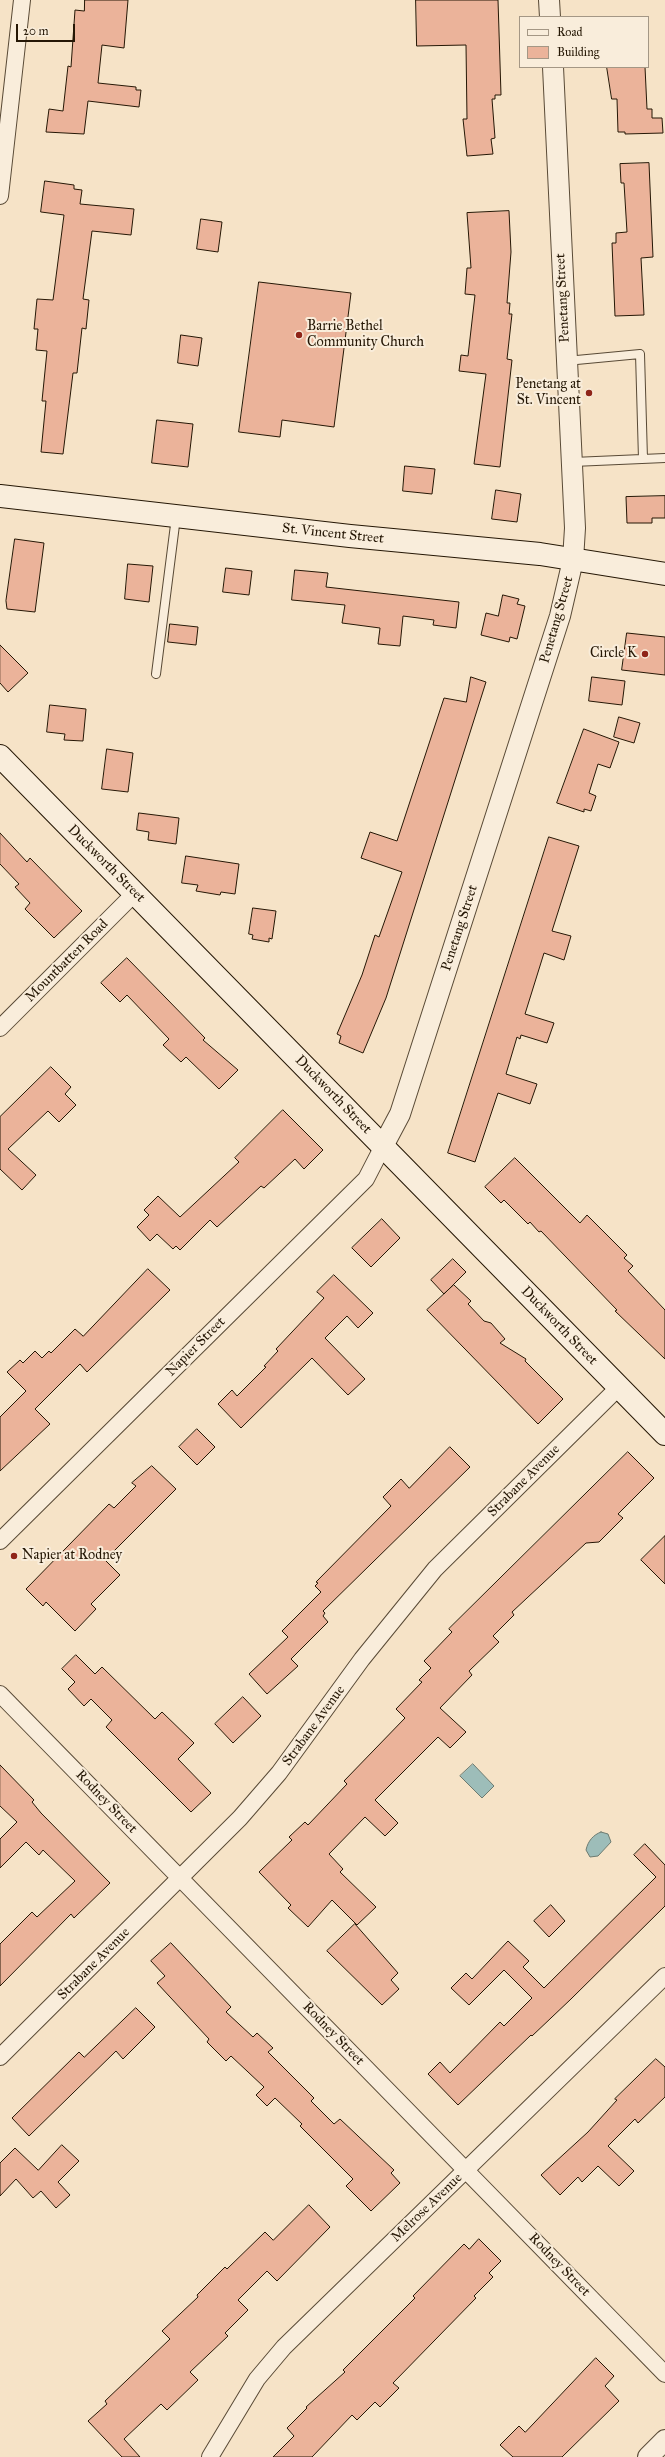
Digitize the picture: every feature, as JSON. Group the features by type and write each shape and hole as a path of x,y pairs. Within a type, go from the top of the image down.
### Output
{"main road":[{"name":"St. Vincent Street","path":"0,496 350,536 540,554 665,574"},
{"name":"Duckworth Street","path":"0,756 665,1434"}],"street":[{"path":"0,196 22,0"},
{"path":"550,0 550,16"},
{"name":"Penetang Street","path":"383,1146 400,1114 560,616 573,560 575,528 553,68"},
{"name":"Mountbatten Road","path":"0,1028 135,893"},
{"name":"Napier Street","path":"0,1541 366,1179 383,1146"},
{"name":"Strabane Avenue","path":"0,2057 240,1818 279,1773 362,1659 410,1597 435,1569 619,1387"},
{"name":"Rodney Street","path":"0,1694 665,2374"},
{"name":"Melrose Avenue","path":"210,2457 257,2379 269,2364 665,1976"},
{"path":"648,2457 665,2440"}],"lane":[{"path":"566,361 640,354 643,459"},
{"path":"572,462 665,458"},
{"path":"156,674 176,516"}],"water":[{"path":"473,1764 494,1786 482,1798 460,1776"},
{"path":"601,1832 608,1834 611,1842 598,1856 590,1857 586,1850 588,1844 593,1837"}],"building":[{"path":"85,0 128,0 124,48 102,45 98,83 136,87 136,90 141,90 139,107 88,101 84,134 46,132 49,109 63,111 68,66 71,67 75,10 84,11"},
{"path":"416,0 498,0 501,95 495,95 495,99 492,99 495,138 491,139 493,154 467,156 463,119 467,119 466,45 417,46"},
{"path":"607,68 645,68 647,109 652,109 652,118 662,118 663,133 625,134 625,132 618,132 617,99 612,99"},
{"path":"649,163 653,257 641,258 644,315 615,316 612,243 616,243 616,233 627,232 624,183 621,183 620,164"},
{"path":"45,181 74,185 74,189 82,190 80,204 134,209 131,235 92,231 83,299 89,300 86,329 82,328 77,373 73,373 63,454 41,452 46,401 42,401 47,351 36,350 38,329 34,329 37,299 53,300 64,215 41,212"},
{"path":"509,211 511,252 507,303 510,303 509,314 512,314 507,359 512,360 500,467 474,464 486,374 459,371 461,355 468,356 475,295 465,294 467,268 471,268 467,213"},
{"path":"201,219 222,222 218,252 197,249"},
{"name":"Barrie Bethel Community Church","path":"259,282 351,293 334,427 282,420 280,437 239,432"},
{"path":"181,335 202,338 198,366 178,363"},
{"path":"157,420 193,424 188,467 152,463"},
{"path":"405,466 435,469 432,494 403,491"},
{"path":"496,490 521,494 517,522 492,519"},
{"path":"665,496 665,518 652,518 652,523 627,523 626,497"},
{"path":"15,539 44,543 35,612 7,609 6,601"},
{"path":"128,564 153,566 149,602 125,599"},
{"path":"226,568 252,571 249,595 223,592"},
{"path":"295,570 328,573 326,587 459,602 456,628 433,625 434,620 403,616 400,646 378,644 380,628 342,623 345,605 292,600"},
{"path":"503,595 519,599 517,604 525,606 517,639 510,637 509,642 481,635 486,613 498,616"},
{"path":"170,624 198,627 196,645 168,642"},
{"name":"Circle K","path":"627,633 665,637 665,675 622,670"},
{"path":"0,645 28,673 8,692 0,683"},
{"path":"471,677 486,682 386,998 363,1053 339,1043 341,1036 337,1034 362,975 375,935 379,937 402,872 361,858 370,832 397,841 444,698 466,702"},
{"path":"592,677 625,681 622,705 589,701"},
{"path":"50,705 86,709 83,741 64,740 65,734 47,732"},
{"path":"619,717 640,723 634,743 614,737"},
{"path":"584,729 619,742 610,768 598,764 589,793 596,796 591,811 584,809 584,812 557,803"},
{"path":"107,749 133,753 128,792 102,789"},
{"path":"139,813 179,818 176,844 148,840 149,832 137,830"},
{"path":"0,833 27,862 30,858 82,911 54,938 25,909 30,903 15,887 19,884 0,864"},
{"path":"549,837 579,846 552,931 571,936 564,960 544,953 525,1014 554,1023 547,1043 521,1035 520,1039 517,1037 506,1074 537,1084 530,1104 498,1093 475,1162 448,1153"},
{"path":"186,856 239,864 235,894 221,892 220,895 196,891 198,885 182,883"},
{"path":"253,908 276,911 272,939 269,938 269,942 252,939 253,935 249,934"},
{"path":"127,958 205,1038 203,1040 238,1070 219,1089 186,1057 181,1062 163,1045 169,1039 127,995 120,1002 101,983"},
{"path":"51,1067 71,1087 65,1094 76,1105 59,1122 48,1111 8,1149 36,1175 22,1190 0,1169 0,1117"},
{"path":"283,1110 323,1150 304,1169 295,1159 264,1188 261,1186 217,1227 210,1220 180,1250 176,1246 173,1249 157,1234 150,1241 137,1227 149,1215 144,1210 158,1196 180,1217 239,1162 235,1158"},
{"path":"515,1158 580,1223 587,1215 627,1255 624,1258 633,1266 628,1271 665,1310 665,1359 615,1311 617,1310 541,1231 539,1232 530,1222 528,1224 504,1200 501,1203 485,1187"},
{"path":"382,1219 400,1238 371,1267 352,1248"},
{"path":"453,1259 466,1272 444,1294 431,1280"},
{"path":"148,1269 170,1290 87,1372 80,1364 35,1409 50,1424 0,1471 0,1417 26,1391 7,1372 20,1360 23,1363 35,1351 42,1358 49,1351 51,1353 75,1329 83,1336"},
{"path":"334,1275 373,1313 358,1328 347,1316 325,1338 365,1379 348,1395 312,1358 241,1428 218,1404 232,1390 237,1396 266,1367 264,1366 278,1351 276,1349 324,1298 317,1292"},
{"path":"454,1285 471,1301 468,1304 484,1321 491,1323 505,1339 500,1343 526,1359 525,1361 563,1399 538,1424 427,1310"},
{"path":"197,1429 215,1447 197,1465 179,1447"},
{"path":"450,1447 470,1467 323,1611 325,1613 323,1616 328,1622 291,1659 298,1666 267,1694 249,1674 288,1637 282,1631 321,1592 315,1586 318,1583 316,1582 391,1506 383,1497 401,1479 409,1488"},
{"path":"628,1452 654,1478 618,1514 623,1518 599,1542 586,1543 512,1612 514,1615 493,1636 499,1642 469,1671 472,1675 440,1708 466,1732 450,1748 438,1737 375,1800 398,1823 385,1836 365,1817 329,1854 343,1869 340,1872 376,1907 357,1925 332,1900 308,1927 288,1908 291,1905 259,1872 292,1840 289,1837 305,1822 308,1825 347,1784 344,1781 405,1718 396,1709 422,1682 419,1680 431,1668 424,1661 452,1632 449,1629"},
{"path":"152,1466 176,1489 105,1560 120,1575 91,1604 96,1609 75,1631 46,1602 43,1606 26,1589 109,1504 114,1508 136,1486 132,1483"},
{"path":"665,1536 665,1584 641,1560"},
{"path":"76,1655 95,1674 102,1667 155,1719 162,1712 194,1743 178,1759 211,1793 191,1812 106,1727 112,1720 91,1699 84,1706 68,1689 75,1682 62,1669"},
{"path":"243,1697 261,1716 233,1743 215,1724"},
{"path":"0,1765 34,1800 32,1802 41,1813 110,1883 74,1918 71,1914 0,1986 0,1944 32,1912 37,1917 75,1881 43,1850 39,1855 26,1842 0,1868 0,1839 17,1822 0,1806"},
{"path":"645,1844 665,1865 665,1906 571,1999 458,2105 428,2074 440,2062 450,2073 500,2022 504,2026 532,1998 504,1970 469,2005 451,1988 466,1973 472,1979 508,1941 529,1961 523,1967 544,1988 656,1877 634,1855"},
{"path":"551,1905 565,1921 549,1937 534,1921"},
{"path":"355,1924 398,1973 391,1980 399,1989 382,2005 327,1951"},
{"path":"171,1943 231,2007 226,2012 253,2037 257,2033 273,2048 268,2052 314,2098 311,2101 334,2124 340,2119 394,2170 391,2173 400,2183 371,2211 346,2186 353,2179 300,2126 302,2124 275,2098 267,2106 256,2095 264,2087 231,2056 226,2061 207,2042 209,2039 157,1983 165,1976 151,1961"},
{"path":"136,2008 155,2027 123,2059 116,2051 29,2136 12,2118 79,2052 84,2057"},
{"path":"656,2059 665,2067 665,2097 638,2123 635,2119 608,2146 634,2171 619,2186 598,2166 582,2182 578,2177 560,2195 541,2175 588,2132 617,2100 615,2099"},
{"path":"62,2145 79,2161 58,2182 70,2195 56,2208 41,2191 33,2198 16,2179 0,2196 0,2163 15,2148 38,2170"},
{"path":"309,2205 330,2227 277,2281 267,2271 238,2300 248,2310 225,2333 228,2336 190,2372 198,2380 167,2410 161,2404 124,2439 140,2457 122,2457 88,2421 107,2404 105,2401 170,2339 162,2331 198,2297 197,2295 225,2267 227,2269 265,2232 273,2240"},
{"path":"479,2239 501,2261 489,2273 493,2277 474,2296 476,2298 393,2383 399,2388 380,2407 375,2402 357,2420 352,2415 312,2457 273,2457 294,2436 287,2428 307,2408 306,2407 345,2372 343,2370 415,2298 413,2296 464,2244 469,2249"},
{"path":"596,2358 614,2376 605,2386 619,2401 562,2457 513,2457 500,2445 519,2426 525,2432"}],"place":[{"name":"Barrie Bethel Community Church","path":"299,335"},
{"name":"Penetang at St. Vincent","path":"589,393"},
{"name":"Circle K","path":"645,654"},
{"name":"Napier at Rodney","path":"14,1556"}]}
